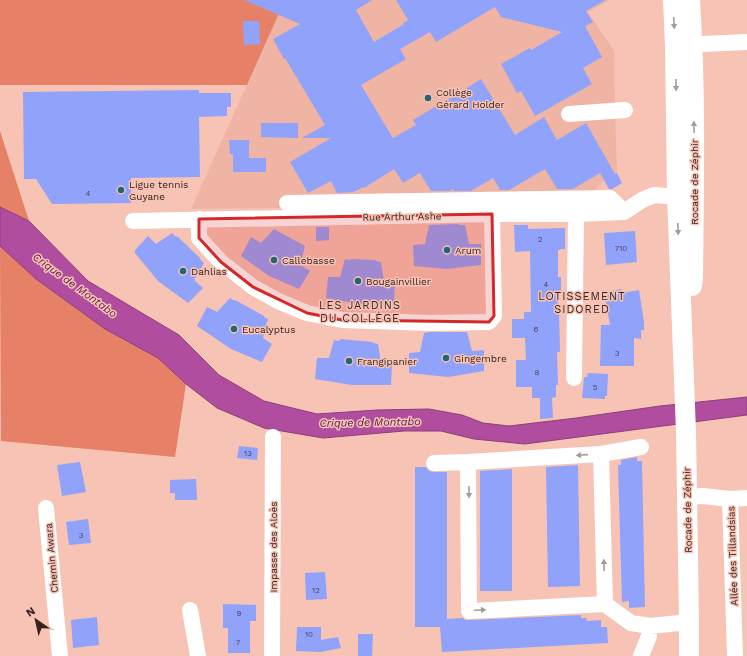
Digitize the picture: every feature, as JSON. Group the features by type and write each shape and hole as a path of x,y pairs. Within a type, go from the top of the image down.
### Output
{"main road":[{"name":"Rocade de Zéphir","path":"673,0 684,45"},
{"name":"Rocade de Zéphir","path":"689,656 690,622 683,364 693,276 679,195 684,45 690,0"}],"street":[{"path":"684,45 747,42"},
{"path":"569,114 625,110"},
{"path":"287,202 610,198 624,212 642,200 654,195 679,195"},
{"name":"Rue Arthur Ashe","path":"133,221 624,212"},
{"path":"199,220 199,238 221,262 253,287 278,301 307,313 342,320 431,323 489,322 494,316 492,214"},
{"path":"574,378 576,214"},
{"name":"Impasse des Aloès","path":"272,656 273,438"},
{"path":"434,463 601,454 641,447"},
{"path":"601,454 605,604"},
{"path":"468,462 469,611 605,604 631,623 650,626 690,622"},
{"name":"Allée des Tillandsias","path":"687,498 703,496 730,499 735,656"},
{"path":"730,499 747,498"},
{"name":"Chemin Awara","path":"46,508 60,656"},
{"path":"190,610 198,656"},
{"path":"641,656 649,636 650,626"}],"highlighted area":[{"path":"492,214 494,316 489,322 342,320 307,313 253,287 221,262 199,238 199,219"}],"shaded area":[{"path":"0,0 285,0 247,85 0,85"},
{"name":"Collège Gérard Holder","path":"285,0 610,0 588,12 614,51 617,173 604,180 596,189 597,204 191,209"},
{"path":"0,131 29,221 0,207"},
{"path":"0,246 36,279 105,329 158,358 186,384 175,457 1,441"}],"water":[{"name":"Crique de Montabo","path":"0,207 29,221 88,281 179,335 219,375 264,401 317,414 377,410 429,409 462,415 483,423 509,426 660,406 747,397 747,415 525,444 474,439 441,431 404,431 323,438 264,428 217,408 186,384 158,358 105,329 36,279 0,246"}],"building":[{"path":"244,0 372,0 356,10 374,42 408,20 396,0 606,0 586,11 593,22 585,26 602,57 583,68 592,84 535,116 521,91 517,93 501,64 530,48 531,50 562,32 501,17 495,7 436,42 430,32 400,49 406,59 361,85 393,138 416,125 413,120 481,79 515,135 544,117 557,140 586,123 615,174 617,173 622,183 612,189 609,189 600,173 573,189 557,189 545,169 509,190 500,190 493,178 471,191 454,191 453,189 450,191 431,191 420,173 403,183 394,169 364,188 353,192 337,193 331,181 308,193 290,162 331,138 302,138 325,125 273,39 300,24"},
{"path":"243,21 259,21 260,44 244,45"},
{"path":"199,90 199,93 231,93 231,107 227,107 227,116 199,117 200,177 131,178 131,203 52,204 36,179 24,179 23,92"},
{"path":"261,123 298,123 298,138 261,137"},
{"path":"229,140 249,140 249,158 266,158 266,172 233,172 233,154 230,154"},
{"name":"Arum","path":"429,225 465,225 469,244 481,244 481,265 447,269 414,266 413,245 425,244"},
{"path":"514,225 528,225 528,229 565,228 565,249 558,250 558,277 561,277 561,291 557,291 560,352 557,352 558,385 556,385 556,397 552,398 553,418 540,419 540,398 532,398 532,387 516,387 516,360 526,360 525,338 512,338 512,319 524,319 524,312 531,312 530,251 515,252"},
{"path":"316,227 329,227 329,240 316,241"},
{"name":"Callebasse","path":"274,229 305,246 300,265 310,271 299,289 269,276 241,256 251,237 261,243"},
{"path":"635,231 637,262 606,265 604,233"},
{"name":"Dahlias","path":"172,233 176,237 177,236 204,263 194,280 203,288 188,303 158,281 135,253 135,250 148,236 156,244"},
{"name":"Bougainvillier","path":"345,259 376,260 375,261 381,262 384,281 395,281 394,303 359,304 326,298 328,277 340,277"},
{"path":"621,289 622,293 639,290 644,330 641,330 641,339 634,338 634,366 600,366 601,325 610,325 605,296 609,295 608,292"},
{"name":"Eucalyptus","path":"230,298 268,319 263,338 272,344 262,362 231,349 197,326 207,307 217,312"},
{"name":"Gingembre","path":"467,332 472,351 484,350 484,371 448,377 409,373 409,353 420,352 424,333"},
{"name":"Frangipanier","path":"340,339 373,342 378,344 381,363 392,364 391,385 352,385 315,379 317,358 329,358 334,340 340,341"},
{"path":"588,373 608,374 607,396 605,396 605,399 582,398 584,377 587,377"},
{"path":"239,446 258,448 257,460 237,458"},
{"path":"637,457 637,461 642,461 645,607 629,608 629,601 622,602 618,465 621,465 621,460"},
{"path":"80,462 86,492 62,496 57,465"},
{"path":"578,465 580,586 548,587 546,467"},
{"path":"415,467 426,467 429,471 434,472 447,472 447,619 463,618 465,620 469,620 581,615 581,618 586,618 587,621 601,620 601,627 607,627 608,643 442,652 440,627 415,627"},
{"path":"512,469 512,591 480,591 480,471"},
{"path":"196,479 197,500 175,500 175,493 170,493 170,480"},
{"path":"88,519 91,543 69,545 66,522"},
{"path":"325,572 327,599 306,600 305,573"},
{"path":"223,604 256,605 256,621 250,621 250,653 228,653 228,628 223,628"},
{"path":"97,617 99,645 73,648 71,620"},
{"path":"297,627 321,627 321,640 338,637 341,648 320,652 296,651"},
{"path":"358,634 373,634 372,656 358,656"}],"place":[{"name":"Collège Gérard Holder","path":"428,98"},
{"name":"Ligue tennis Guyane","path":"121,190"},
{"name":"Arum","path":"447,250"},
{"name":"Callebasse","path":"274,260"},
{"name":"Dahlias","path":"183,271"},
{"name":"Bougainvillier","path":"358,281"},
{"name":"Eucalyptus","path":"234,329"},
{"name":"Gingembre","path":"446,358"},
{"name":"Frangipanier","path":"349,361"}],"district":[{"name":"LOTISSEMENT SIDORED","path":"582,302"},
{"name":"LES JARDINS DU COLLÈGE","path":"360,311"}]}
